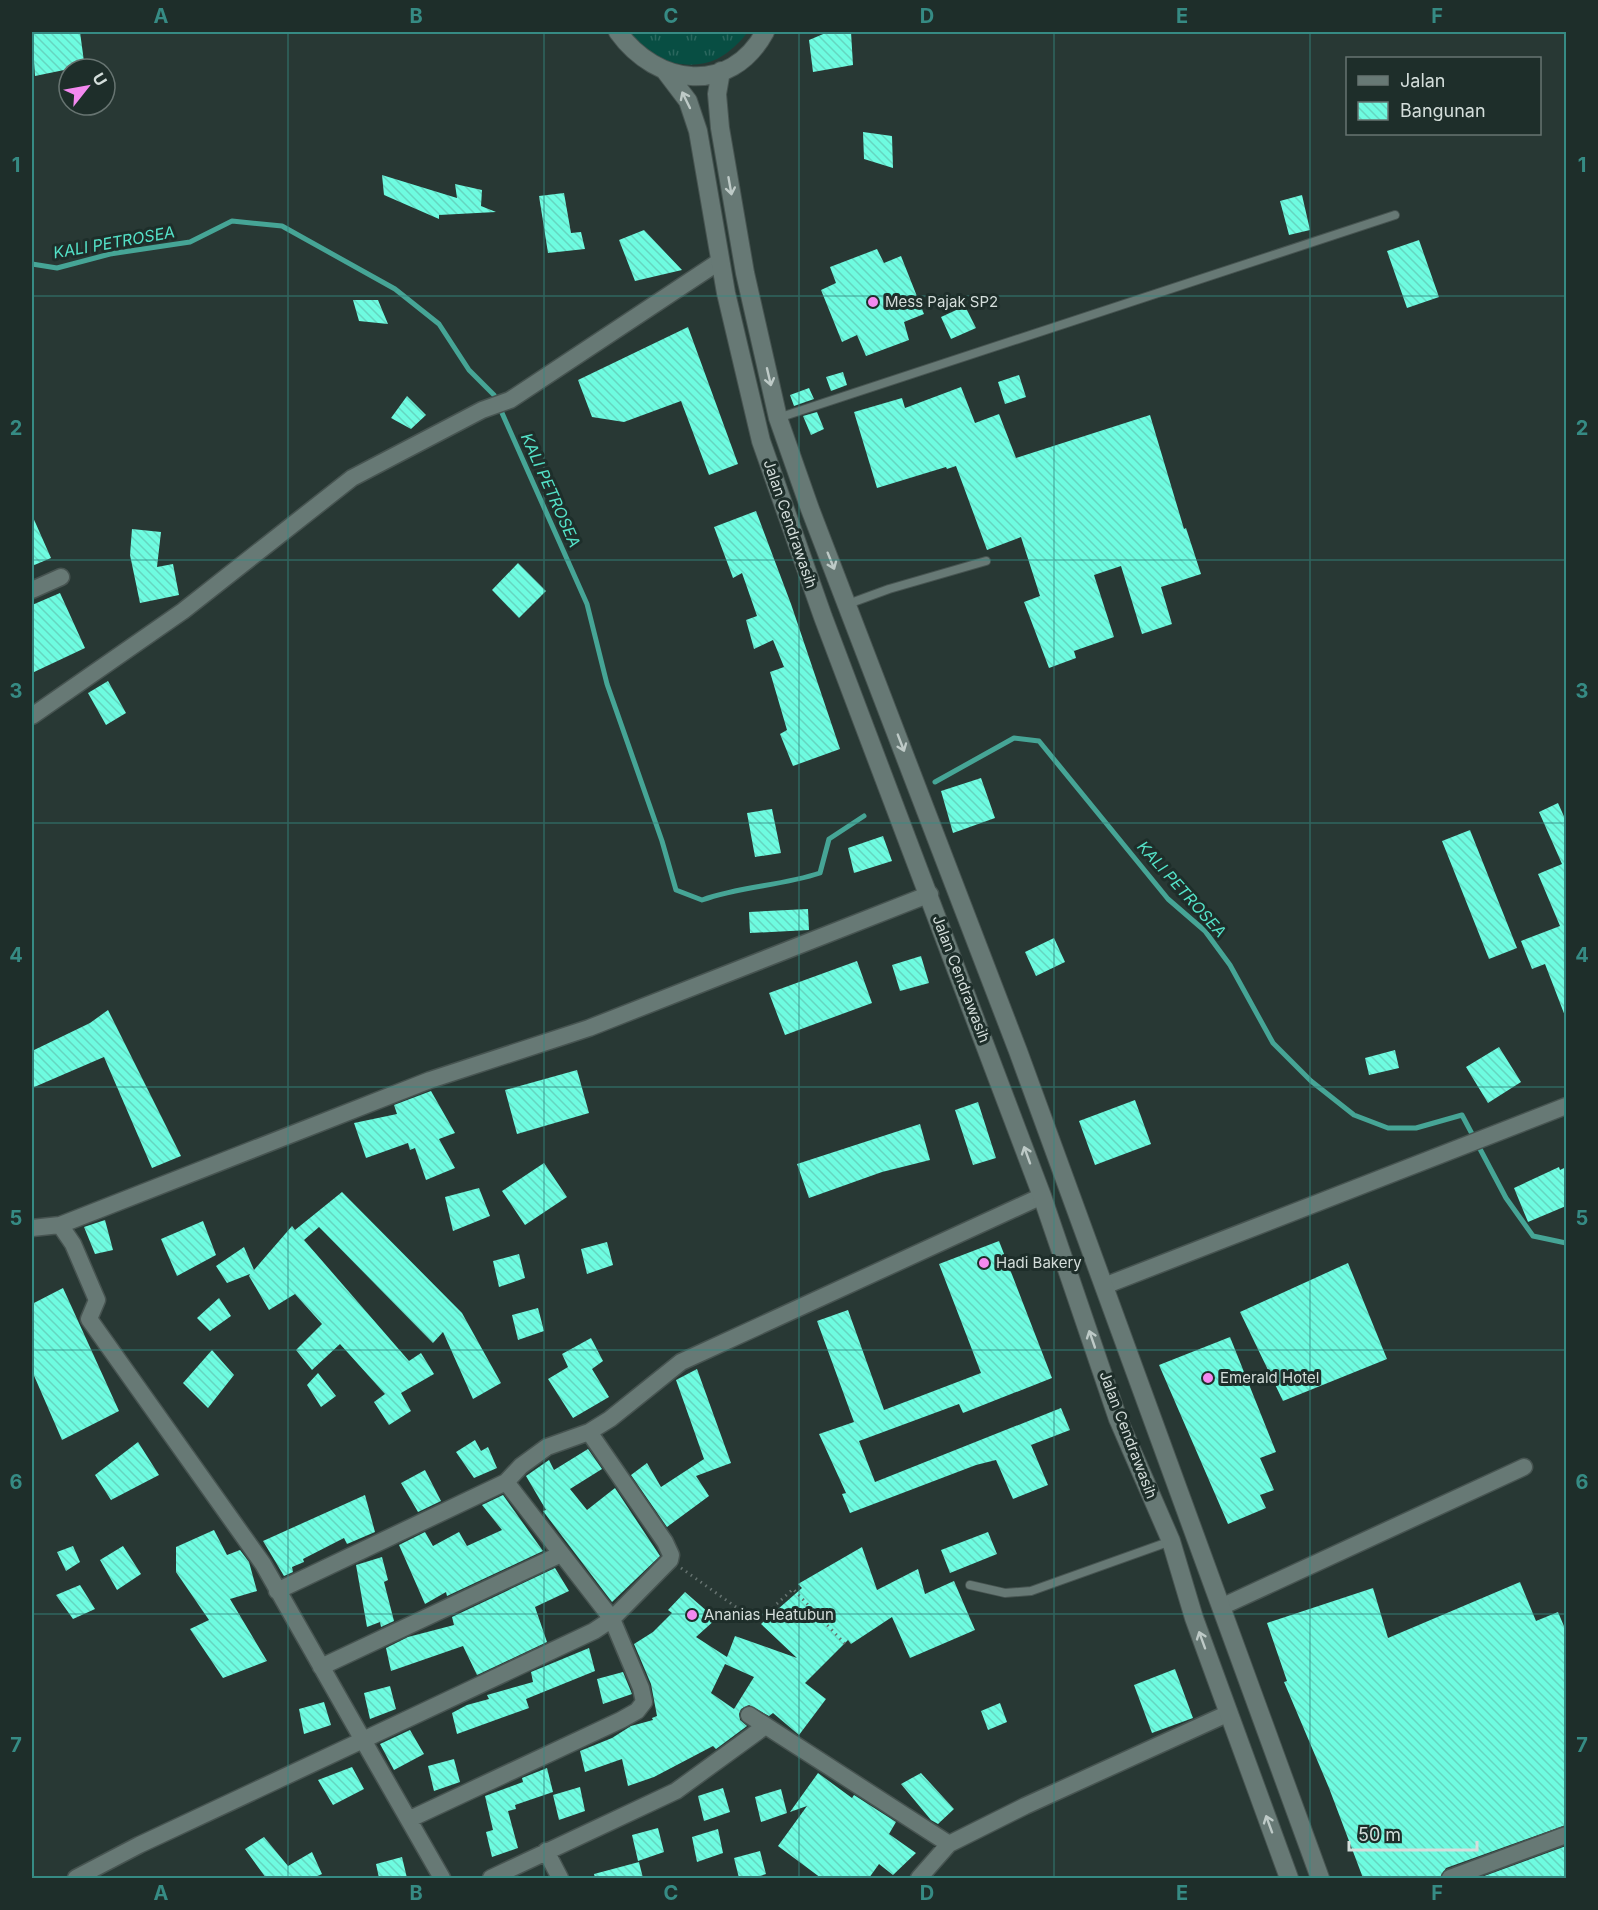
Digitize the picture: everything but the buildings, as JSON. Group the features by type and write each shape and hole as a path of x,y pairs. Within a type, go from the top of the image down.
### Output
{"main road":[{"name":"Jalan Cendrawasih","path":"618,32 630,49 647,63 666,72 685,76 722,71 749,53 765,32"},
{"name":"Jalan Cendrawasih","path":"722,71 717,94 720,128 745,273 778,418 810,509 848,604 1104,1286 1320,1878"},
{"name":"Jalan Cendrawasih","path":"666,72 688,101 698,131 720,261 760,441 822,617 930,894 1042,1196 1119,1419 1171,1541 1194,1618 1289,1878"}],"street":[{"path":"32,716 183,611 352,478 482,410 510,400 720,261"},
{"path":"32,590 61,578"},
{"path":"32,1228 60,1225 430,1080 589,1028 930,894"},
{"path":"1104,1286 1566,1106"},
{"path":"277,1591 506,1482 521,1466 547,1447 589,1432 681,1362 1042,1196"},
{"path":"60,1225 73,1244 97,1300 89,1319 230,1515 277,1591 442,1878"},
{"path":"76,1878 139,1845 579,1640 612,1619 670,1560 671,1554 589,1432"},
{"path":"1221,1606 1524,1467"},
{"path":"410,1819 621,1720 642,1707 644,1697 612,1619 506,1482"},
{"path":"321,1667 561,1554"},
{"path":"919,1878 949,1844 1025,1806 1229,1713"},
{"path":"749,1715 764,1727 949,1844"},
{"path":"491,1878 676,1791 764,1727"},
{"path":"1450,1878 1566,1835"},
{"path":"546,1851 560,1878"}],"lane":[{"path":"778,418 1395,215"},
{"path":"848,604 889,589 986,561"},
{"path":"970,1585 1005,1593 1031,1591 1171,1541"}],"path":[{"path":"670,1560 757,1622 793,1589 848,1647"}],"green space":[{"path":"630,32 748,32 734,47 717,59 693,65 656,57 645,50"}],"waterway":[{"name":"KALI PETROSEA","path":"32,264 57,268 110,254 190,242 232,221 282,226 395,289 439,324 469,370 494,395 587,604 607,684 662,841 676,890 702,900 820,873 829,839 864,816"},
{"name":"KALI PETROSEA","path":"935,782 1014,738 1039,741 1168,899 1205,931 1230,965 1273,1043 1311,1081 1354,1115 1388,1128 1416,1128 1462,1115 1506,1198 1533,1236 1566,1243"}],"place":[{"name":"Mess Pajak SP2","path":"873,302"},
{"name":"Hadi Bakery","path":"984,1263"},
{"name":"Emerald Hotel","path":"1208,1378"},
{"name":"Ananias Heatubun","path":"692,1615"}]}
